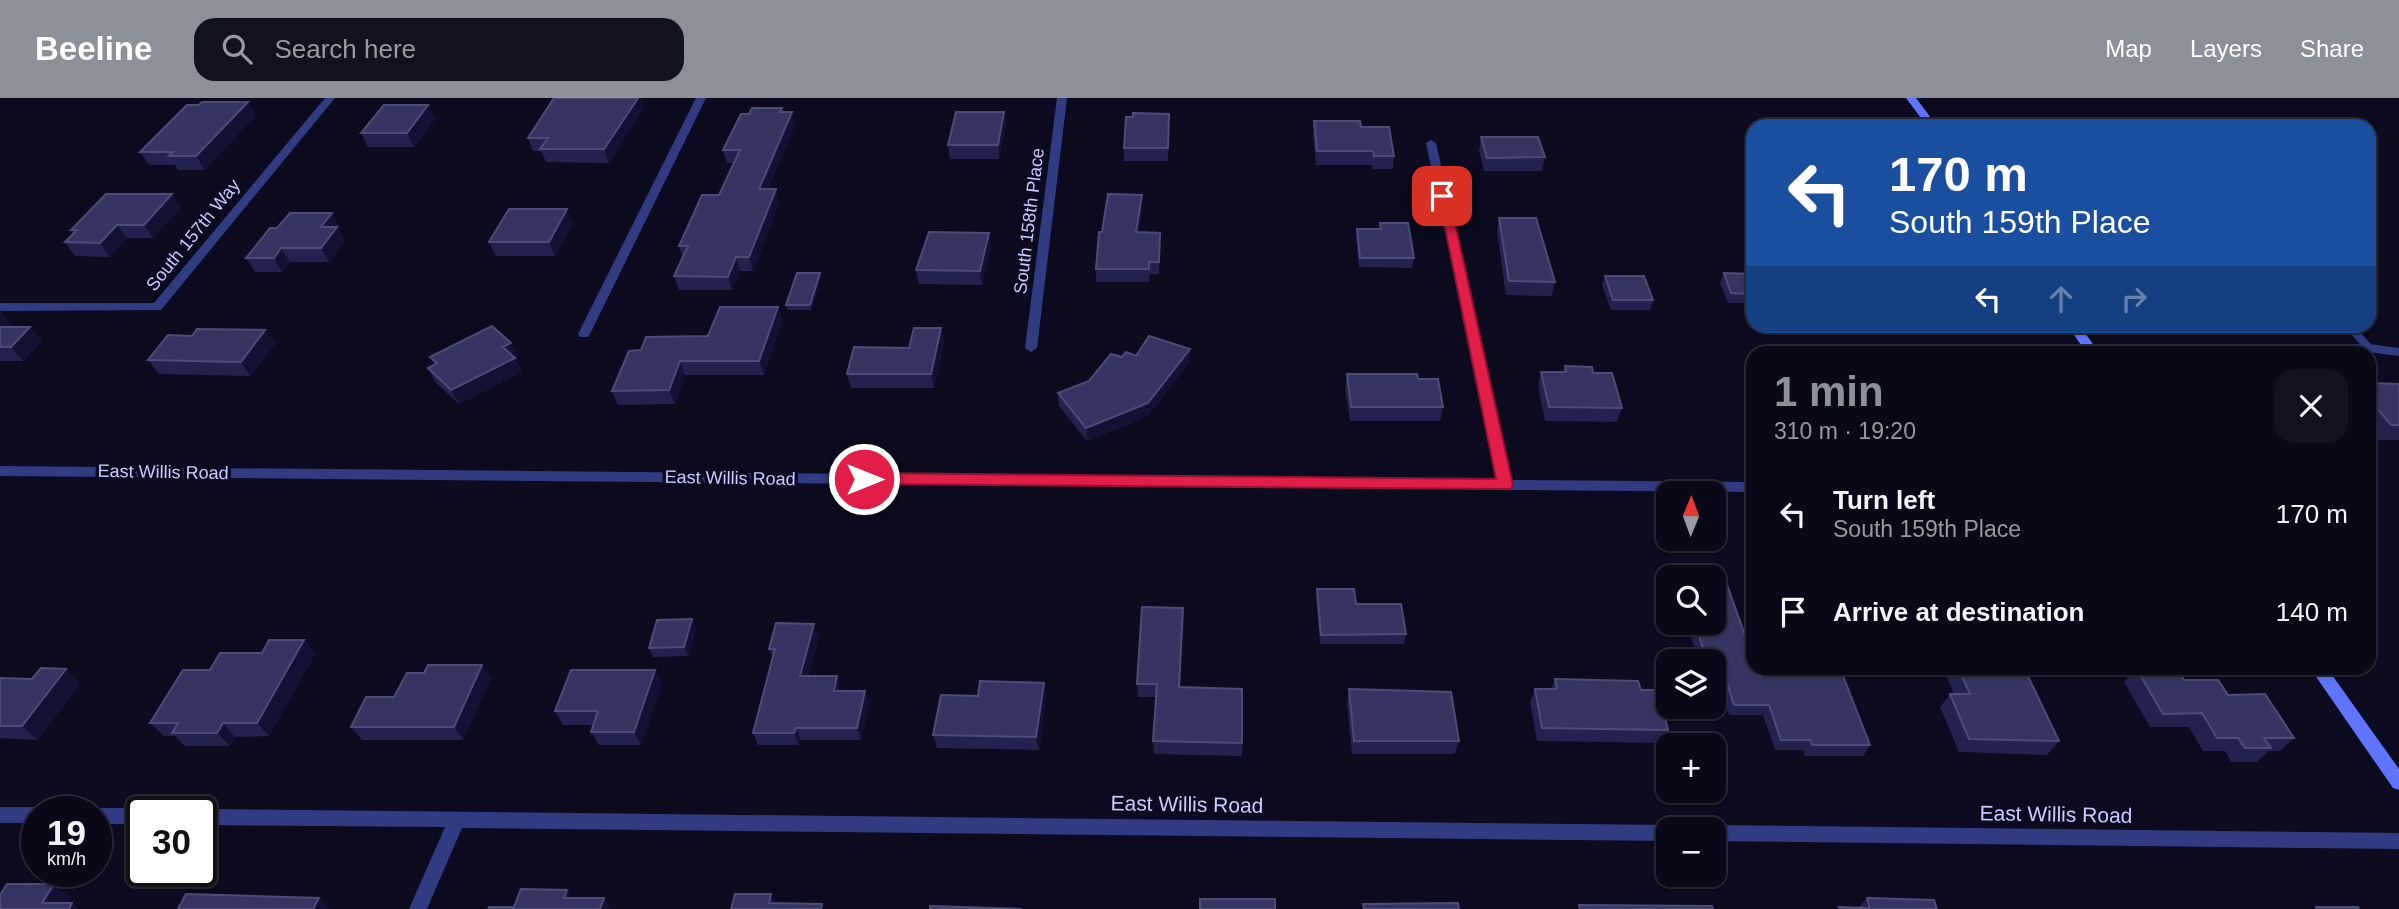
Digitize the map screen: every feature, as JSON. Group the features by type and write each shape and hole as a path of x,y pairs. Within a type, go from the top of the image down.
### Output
{"main road":[{"path":"1912,98 1927,119"},
{"path":"2323,675 2399,783"}],"street":[{"name":"South 157th Way","path":"0,307 157,307 330,98"},
{"path":"584,334 701,98"},
{"name":"South 158th Place","path":"1031,348 1062,98"},
{"path":"1431,143 1506,485"},
{"name":"East Willis Road","path":"0,471 1746,487"},
{"path":"0,815 21,815"},
{"name":"East Willis Road","path":"217,817 1656,833"},
{"path":"418,909 457,819"},
{"name":"East Willis Road","path":"1726,833 2399,841"}],"lane":[{"path":"2355,333 2367,346"},
{"path":"2376,349 2399,352"}],"building":[{"path":"554,98 638,98 604,149 540,149 548,138 528,138"},
{"path":"202,102 248,102 196,156 169,156 173,152 140,152 187,105 199,105"},
{"path":"384,105 428,105 407,133 361,133"},
{"path":"752,108 782,108 780,112 792,112 759,189 776,189 749,257 736,257 728,277 674,276 688,246 679,246 702,195 719,195 740,150 723,150 741,114 749,114"},
{"path":"956,112 1004,112 998,145 948,145"},
{"path":"1133,113 1169,114 1168,148 1124,148 1126,117 1133,117"},
{"path":"1314,121 1360,121 1361,127 1389,127 1394,156 1374,156 1373,151 1317,151"},
{"path":"1481,137 1538,137 1545,157 1487,158"},
{"path":"106,194 172,194 144,225 117,225 100,243 65,242 77,230 71,230"},
{"path":"1108,194 1142,195 1136,232 1160,233 1159,262 1149,262 1149,269 1096,269 1099,232 1102,232"},
{"path":"509,209 567,209 549,242 489,242"},
{"path":"290,213 332,213 321,227 337,227 321,248 281,248 274,258 246,258 270,228 277,228"},
{"path":"1499,218 1536,218 1555,282 1509,281"},
{"path":"1380,223 1408,223 1414,258 1360,258 1357,229 1381,229"},
{"path":"929,232 989,233 980,271 916,270"},
{"path":"797,273 820,273 810,305 786,305"},
{"path":"1724,273 1746,274 1746,294 1731,293"},
{"path":"1605,276 1644,276 1653,300 1613,300"},
{"path":"720,307 778,307 759,361 680,361 669,390 612,391 629,351 641,350 646,337 708,336"},
{"path":"492,326 511,343 503,347 515,358 451,390 428,368 437,363 430,357"},
{"path":"0,327 30,327 11,347 0,347"},
{"path":"914,328 941,328 931,374 847,374 854,347 909,348"},
{"path":"197,329 265,330 241,362 148,360 168,335 192,336"},
{"path":"1149,336 1190,349 1148,403 1086,428 1058,393 1089,381 1111,354 1122,357 1126,352 1136,356"},
{"path":"1565,366 1592,367 1593,373 1612,373 1622,408 1549,407 1541,372 1566,372"},
{"path":"1347,374 1417,374 1418,379 1438,379 1443,407 1351,407"},
{"path":"2376,383 2399,384 2399,425 2391,425 2376,407"},
{"path":"1726,582 1746,638 1746,675 1843,676 1870,745 1812,745 1810,740 1781,740 1769,705 1734,705 1726,680 1726,649 1703,649 1699,635 1726,635"},
{"path":"1317,589 1354,589 1356,604 1401,604 1406,634 1321,635"},
{"path":"1142,607 1183,608 1179,687 1242,689 1242,743 1153,741 1157,684 1137,684"},
{"path":"692,619 684,647 649,648 657,620"},
{"path":"776,623 814,624 800,676 837,676 834,691 865,691 857,728 796,728 794,733 753,733 775,649 769,649"},
{"path":"269,640 304,640 257,723 223,723 217,733 172,733 178,723 150,723 183,670 210,670 220,653 262,653"},
{"path":"428,665 482,665 454,727 351,727 366,697 394,697 407,673 424,673"},
{"path":"41,668 66,669 22,726 0,726 0,678 32,679"},
{"path":"571,670 655,670 634,732 591,732 598,711 555,711"},
{"path":"1961,675 2027,675 2059,741 1969,739 1950,694 1970,694"},
{"path":"2140,675 2181,675 2184,680 2218,680 2228,695 2265,694 2294,738 2264,738 2271,748 2245,748 2238,738 2217,738 2202,713 2163,714"},
{"path":"1555,679 1638,681 1641,690 1656,690 1656,719 1665,719 1668,730 1542,728 1535,689 1557,689"},
{"path":"980,681 1044,683 1036,737 933,735 941,695 978,696"},
{"path":"1349,689 1451,692 1459,741 1354,741"},
{"path":"7,884 52,887 42,903 72,903 69,909 0,909 0,895"},
{"path":"521,889 567,890 564,898 604,898 600,909 488,909 514,907"},
{"path":"186,894 319,898 313,909 178,909"},
{"path":"735,894 771,894 769,903 822,904 821,909 731,909"},
{"path":"1867,898 1934,900 1937,909 1840,909 1839,907 1870,908"},
{"path":"1200,899 1275,899 1275,909 1200,909"},
{"path":"1458,903 1459,909 1364,909 1363,904"},
{"path":"1579,905 1712,906 1713,909 1580,909"},
{"path":"930,906 1022,909 930,909"},
{"path":"2358,907 2359,909 2316,909"}],"route":[{"path":"864,479 1506,485 1442,196"}]}
